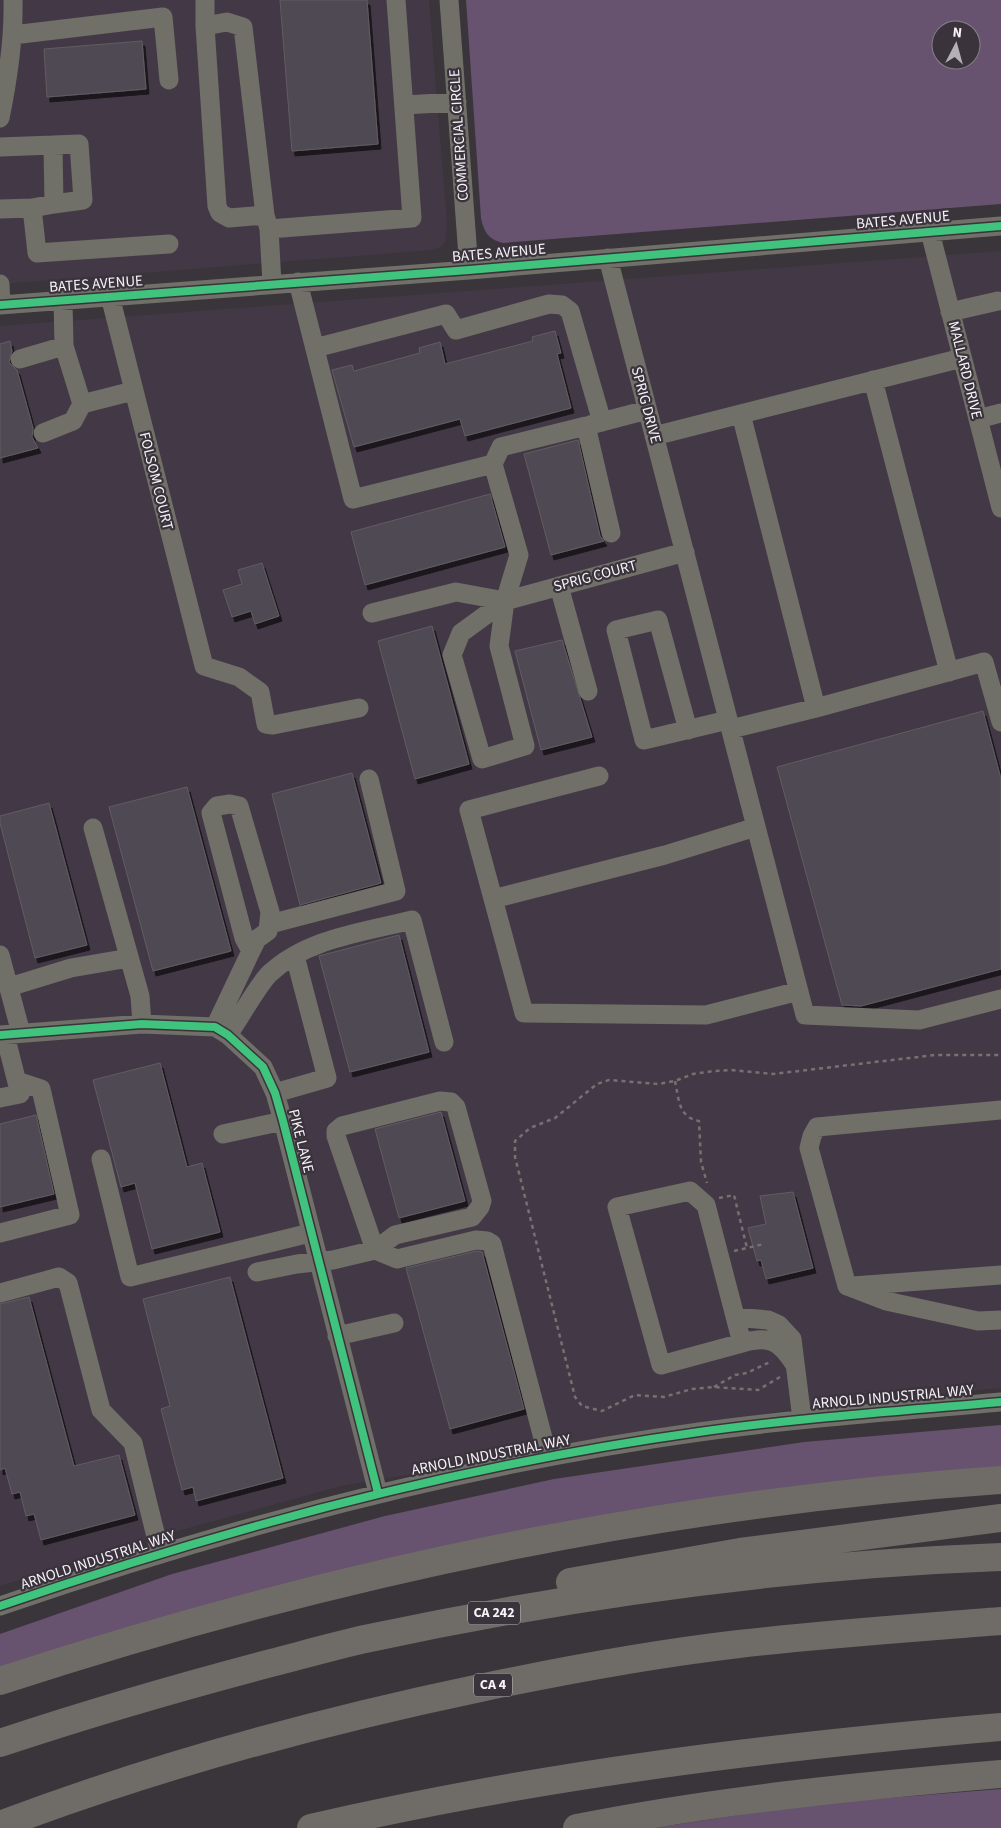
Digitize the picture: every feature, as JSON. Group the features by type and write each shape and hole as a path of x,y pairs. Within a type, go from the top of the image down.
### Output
{"highway":[{"path":"0,1681 145,1634 247,1606 555,1538 761,1503 924,1484 1001,1480"},
{"path":"363,1639 480,1600 637,1568 760,1549 1001,1518"},
{"name":"CA 242","path":"0,1743 175,1688 363,1639 553,1602 650,1588 844,1566 1001,1558"},
{"name":"CA 4","path":"0,1825 223,1751 418,1701 529,1678 737,1644 843,1633 1001,1621"},
{"path":"311,1828 461,1796 592,1773 840,1741 1001,1727"},
{"path":"577,1828 703,1805 798,1793 1001,1774"}],"street":[{"path":"205,0 205,26 217,206 220,213 229,218 267,222 412,218 396,0"},
{"name":"COMMERCIAL CIRCLE","path":"449,0 469,270"},
{"path":"0,118 8,79 9,1"},
{"path":"8,43 163,17 169,80"},
{"path":"205,26 227,22 242,27 267,222 272,284"},
{"path":"404,105 457,102"},
{"path":"0,147 79,144 84,200 32,208 0,209"},
{"path":"53,145 54,204"},
{"path":"32,208 37,253 169,244"},
{"name":"BATES AVENUE","path":"0,305 469,270 1001,226"},
{"name":"MALLARD DRIVE","path":"930,232 1001,508"},
{"name":"SPRIG DRIVE","path":"608,258 805,1015 919,1020 1001,999"},
{"path":"298,282 353,499 494,464"},
{"path":"0,284 0,305"},
{"name":"FOLSOM COURT","path":"110,296 132,391 204,666 239,676 260,692 266,724 273,725 360,708"},
{"path":"43,433 73,421 82,404 64,346 62,300"},
{"path":"950,312 998,300"},
{"path":"315,348 446,314 456,330 549,304 562,305 570,311 594,424 611,533"},
{"path":"20,359 64,346"},
{"path":"654,436 962,358"},
{"path":"873,380 949,672"},
{"path":"82,404 132,391"},
{"path":"505,601 461,633 452,655 482,759 525,746 499,646 505,601 518,555 494,464 501,447 647,410"},
{"path":"978,419 1001,413"},
{"path":"741,414 816,708"},
{"name":"SPRIG COURT","path":"505,601 685,552"},
{"path":"559,586 588,691"},
{"path":"372,613 456,592 505,601"},
{"path":"688,730 658,620 616,630 644,740 688,730 730,725 816,708 984,662 1001,722"},
{"path":"599,776 470,810 524,1013 706,1015 799,991"},
{"path":"270,924 396,891 369,779"},
{"path":"222,1031 251,951 257,939 268,931 270,912 239,806 230,804 216,806 211,813 244,938 251,951"},
{"path":"493,899 708,843 756,827"},
{"path":"93,828 140,996 142,1024"},
{"path":"222,1031 269,975 296,956 321,942 412,920 444,1042"},
{"path":"0,955 9,987 9,1034 16,1081 20,1094 0,1098"},
{"path":"275,1093 327,1078 296,956"},
{"path":"9,987 71,968 129,958"},
{"path":"9,1034 142,1024 222,1031"},
{"name":"PIKE LANE","path":"222,1031 263,1067 275,1093 378,1492"},
{"path":"0,1233 70,1214 41,1089 16,1081"},
{"path":"257,1272 297,1264 318,1263 375,1250 395,1235 472,1217 482,1201 456,1106 451,1102 440,1101 342,1126 336,1131 336,1136 375,1250 397,1259 476,1240 487,1241 492,1244 548,1457"},
{"path":"847,1286 809,1148 812,1136 818,1127 1001,1110"},
{"path":"223,1134 283,1121"},
{"path":"101,1159 130,1277 310,1233"},
{"path":"742,1343 706,1205 690,1191 617,1207 661,1364 742,1343 759,1338 775,1343 785,1350 784,1369 802,1419"},
{"path":"847,1286 1001,1275"},
{"path":"0,1293 59,1278 68,1282 101,1410 133,1443 160,1553"},
{"path":"847,1286 886,1301 978,1321 1001,1320"},
{"path":"735,1317 768,1320 779,1324 792,1339 795,1350 784,1369"},
{"path":"338,1336 394,1322"},
{"name":"ARNOLD INDUSTRIAL WAY","path":"0,1606 160,1553 378,1492 548,1457 697,1432 802,1419 1001,1402"}],"path":[{"path":"675,1082 683,1113 689,1119 698,1121 701,1162 708,1188"},
{"path":"716,1199 734,1194 747,1248"},
{"path":"719,1255 764,1244"},
{"path":"714,1386 771,1361 784,1369"}],"shaded area":[{"path":"0,0 429,0 447,224 445,242 439,248 433,250 0,284"},
{"path":"466,0 1001,0 1001,204 503,243 490,237 481,218"},
{"path":"1001,251 1001,1388 824,1404 341,1486 141,1541 0,1586 0,326"},
{"path":"1001,1425 1001,1480 657,1519 0,1681 0,1634 172,1574 385,1516 554,1479 804,1442"},
{"path":"1001,1789 1001,1828 653,1828 812,1804"}],"building":[{"path":"280,0 367,0 378,144 292,151"},
{"path":"142,41 146,89 47,97 44,49"},
{"path":"555,331 561,353 557,354 571,408 465,436 460,419 354,447 332,370 352,365 354,371 420,353 419,348 440,342 445,364 533,341 532,337"},
{"path":"10,341 12,351 9,362 17,370 33,428 32,437 38,448 0,458 0,344"},
{"path":"578,440 600,536 604,541 551,555 524,454"},
{"path":"490,494 505,547 365,585 351,532"},
{"path":"262,563 279,616 255,624 251,611 232,617 223,590 242,584 238,570"},
{"path":"432,626 469,764 415,779 378,641"},
{"path":"562,640 592,737 541,750 515,651"},
{"path":"983,711 1001,779 1001,969 861,1006 842,1005 777,767"},
{"path":"352,773 381,883 300,905 272,794"},
{"path":"187,787 231,951 153,971 109,807"},
{"path":"49,803 87,945 35,958 0,823 0,816"},
{"path":"399,935 429,1052 350,1072 319,956"},
{"path":"160,1063 187,1167 202,1163 220,1232 152,1249 135,1183 121,1187 93,1080"},
{"path":"441,1112 465,1201 399,1218 375,1129"},
{"path":"36,1115 54,1194 0,1207 0,1124"},
{"path":"793,1192 813,1268 766,1279 761,1260 757,1261 748,1228 766,1224 760,1196"},
{"path":"477,1251 482,1252 524,1409 450,1429 406,1268"},
{"path":"230,1277 283,1478 196,1501 193,1487 182,1490 161,1409 170,1406 143,1299"},
{"path":"29,1297 74,1466 119,1455 135,1515 41,1540 34,1514 26,1516 20,1492 12,1494 5,1468 0,1470 0,1304"}],"cycle path":[{"path":"0,305 469,270 1001,226"},
{"path":"0,1035 142,1024 215,1027 228,1035 263,1067 275,1093 283,1121 378,1493"},
{"path":"0,1606 85,1577 258,1525 345,1502 521,1462 610,1446 737,1427 1001,1402"}]}
